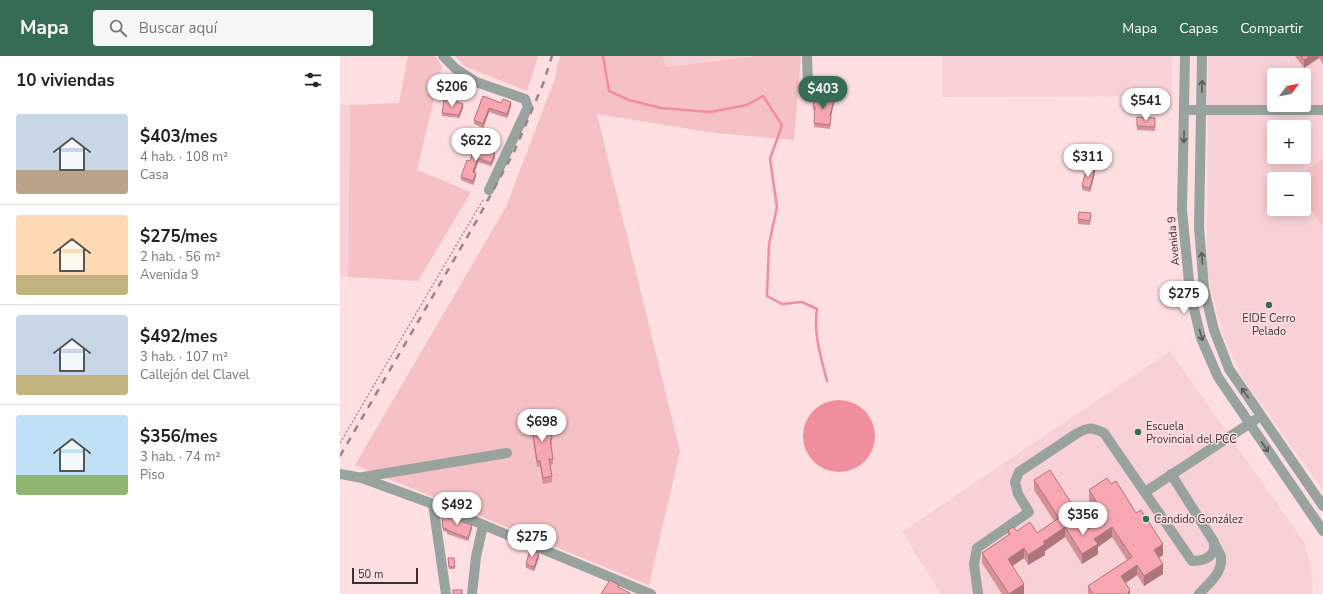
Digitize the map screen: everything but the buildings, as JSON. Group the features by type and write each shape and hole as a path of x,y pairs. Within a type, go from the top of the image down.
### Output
{"street":[{"path":"444,56 456,69 476,82 525,99 528,107 489,190"},
{"path":"807,56 808,86"},
{"name":"Avenida 9","path":"1185,56 1182,210 1190,292 1201,338 1218,377 1323,531"},
{"path":"1202,56 1199,227 1204,289 1214,330 1229,369 1323,506"},
{"path":"1184,110 1323,110"},
{"path":"1145,492 1261,416"},
{"path":"978,594 974,564 977,548 1029,512 1018,494 1015,482 1019,472 1076,434 1093,428 1104,433 1192,561 1200,561 1207,558 1213,552 1214,542"},
{"path":"362,478 507,453"},
{"path":"340,474 362,478 433,504 651,594"},
{"path":"1171,474 1214,542 1221,557 1219,570 1199,594"},
{"path":"433,504 446,594"},
{"path":"472,594 476,557 483,525"}],"path":[{"path":"340,443 489,190"}],"shaded area":[{"path":"408,56 435,56 442,66 417,170 471,192 418,281 348,277 350,105 399,103"},
{"path":"455,56 538,56 527,91 464,66"},
{"path":"560,56 663,56 666,67 756,56 801,56 794,140 715,133 597,114 680,451 649,585 355,465 506,207 554,81"},
{"path":"663,56 756,56 666,67"},
{"path":"942,56 1172,56 1172,96 942,97"},
{"name":"EIDE Cerro Pelado","path":"1208,56 1323,56 1323,490 1244,380 1224,338 1207,272"},
{"path":"340,105 350,105 348,277 340,276"},
{"path":"1323,159 1323,227 1311,209 1311,172 1304,172"},
{"name":"Escuela Provincial del PCC","path":"1170,351 1304,542 1311,566 1313,594 941,594 902,532"},
{"path":"839,400 853,403 865,410 872,422 875,436 872,450 865,462 853,469 839,472 825,469 813,462 806,450 803,436 806,422 813,410 825,403"}],"waterway":[{"path":"603,56 609,91 629,100 661,108 710,112 747,105 763,96 782,125 770,159 777,207 769,244 767,296 782,304 802,302 817,309 817,336 827,381"}],"railway":[{"path":"340,456 477,220 514,152 543,84 552,56"}],"place":[{"name":"EIDE Cerro Pelado","path":"1269,305"},
{"name":"Escuela Provincial del PCC","path":"1138,432"},
{"name":"Candido González","path":"1146,519"}]}
